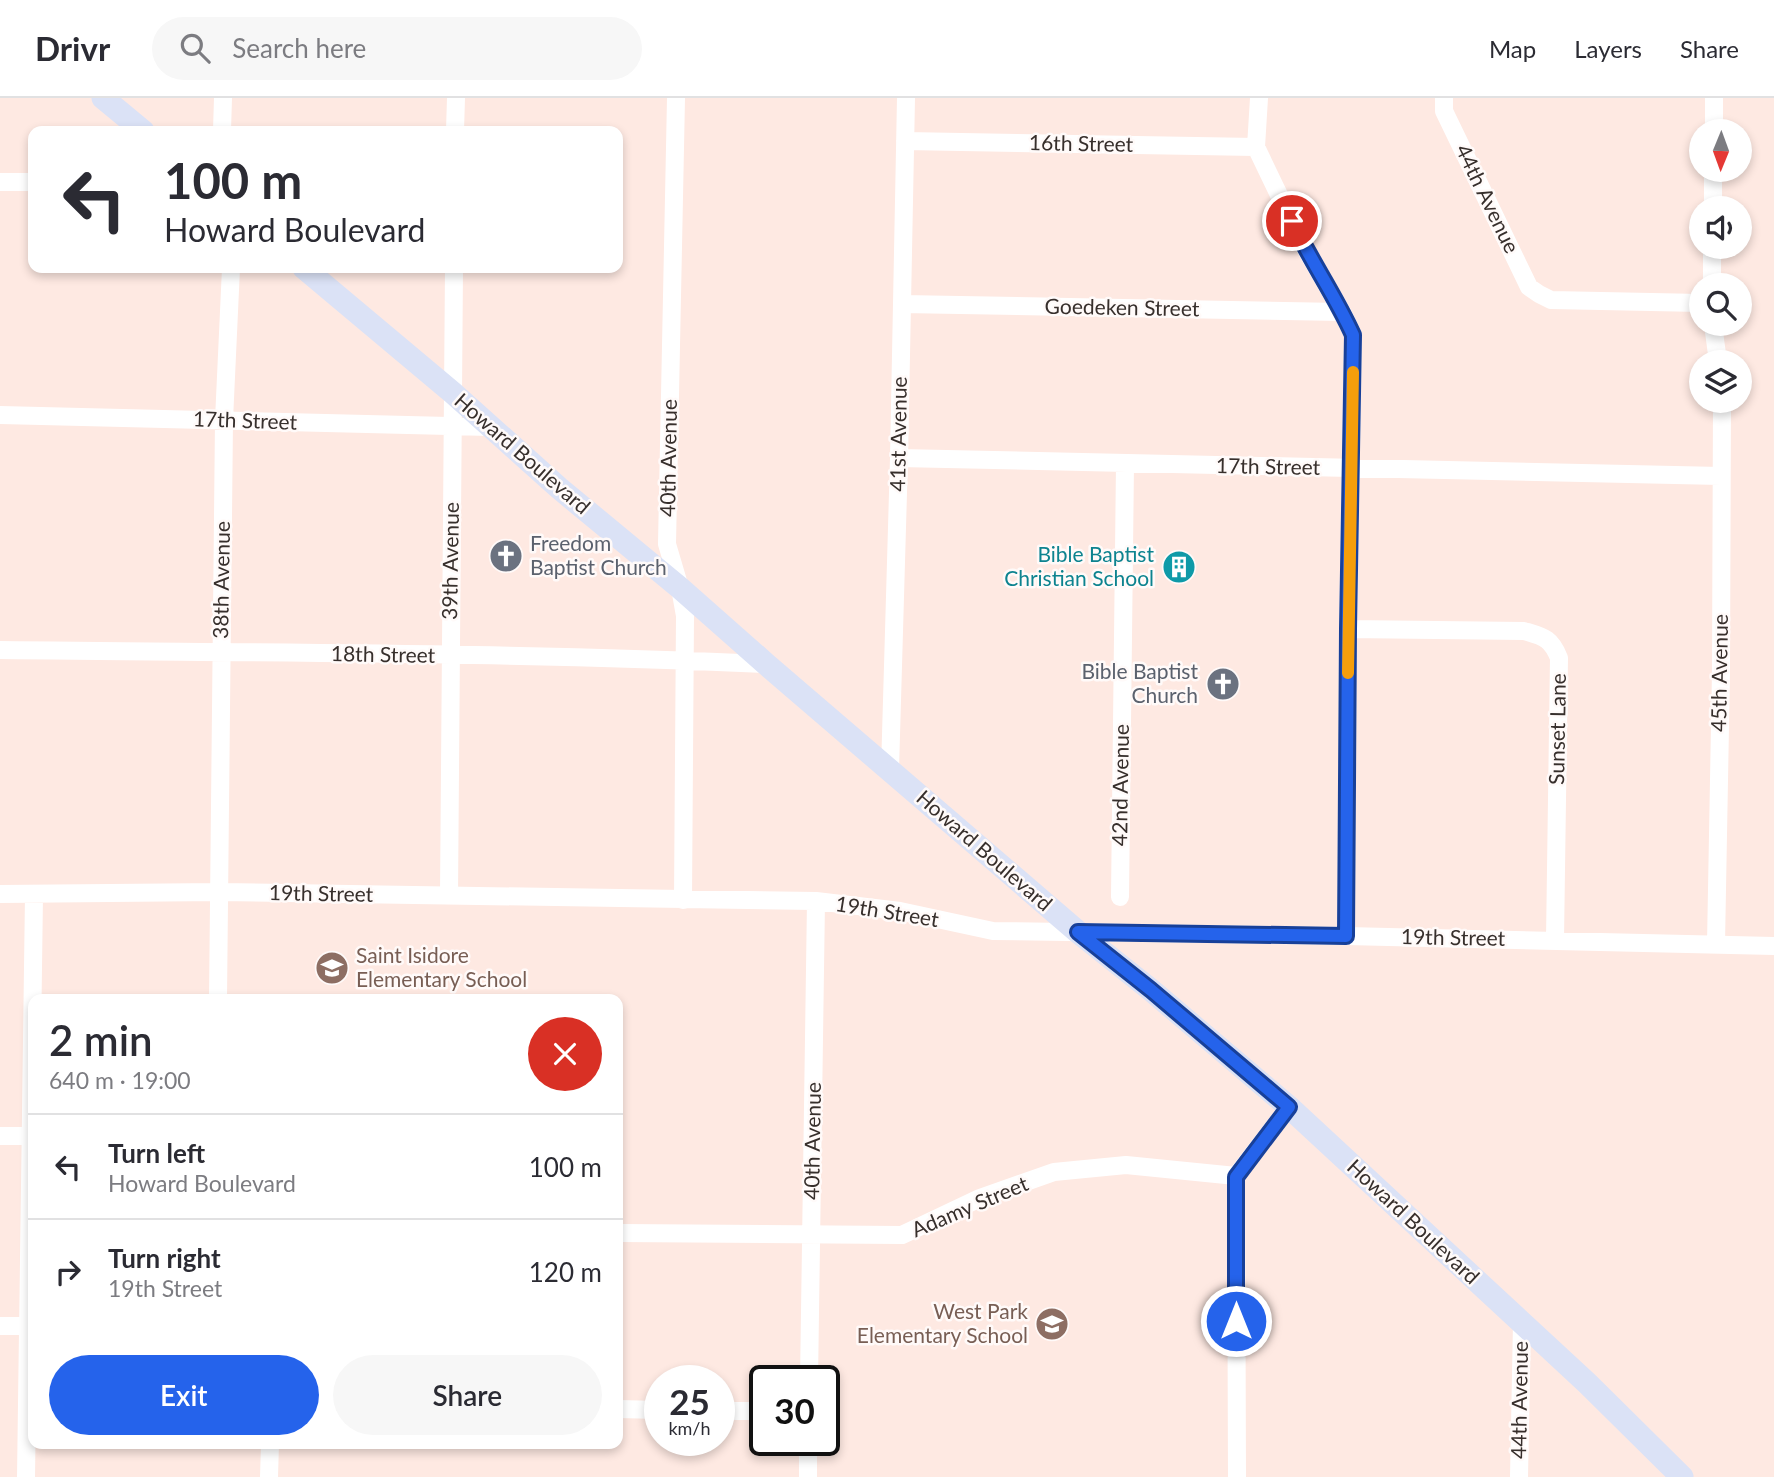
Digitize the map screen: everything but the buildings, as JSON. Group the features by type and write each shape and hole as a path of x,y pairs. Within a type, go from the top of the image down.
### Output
{"main road":[{"path":"103,98 137,126"},
{"name":"Howard Boulevard","path":"310,273 1078,932 1289,1107 1587,1383 1682,1477"}],"street":[{"path":"222,126 223,98"},
{"path":"455,126 456,98"},
{"name":"40th Avenue","path":"676,98 667,544 685,616 683,900"},
{"name":"41st Avenue","path":"890,770 906,98"},
{"path":"1259,98 1256,147 1301,241 1353,335 1346,936"},
{"name":"44th Avenue","path":"1444,98 1444,111 1529,287 1551,300 1689,303"},
{"path":"1714,98 1714,119"},
{"name":"16th Street","path":"905,141 1256,147"},
{"path":"0,182 28,182"},
{"name":"38th Avenue","path":"218,994 224,420 231,273"},
{"name":"39th Avenue","path":"449,896 454,273"},
{"name":"Goedeken Street","path":"902,304 1342,312"},
{"name":"45th Avenue","path":"1716,944 1722,413"},
{"name":"17th Street","path":"0,415 490,427"},
{"name":"17th Street","path":"899,458 1721,476"},
{"name":"42nd Avenue","path":"1119,897 1125,464"},
{"name":"Sunset Lane","path":"1348,629 1524,631 1544,637 1554,645 1559,658 1555,940"},
{"name":"18th Street","path":"0,650 450,655 766,664"},
{"name":"19th Street","path":"0,894 220,892 816,901 900,911 993,931 1774,946"},
{"path":"33,994 34,895"},
{"name":"40th Avenue","path":"809,1365 816,901"},
{"path":"1237,1477 1236,1177 1289,1107"},
{"path":"0,1136 28,1136"},
{"name":"Adamy Street","path":"623,1233 902,1235 980,1198 1054,1172 1126,1166 1236,1177"},
{"name":"44th Avenue","path":"1519,1477 1522,1323"},
{"path":"0,1326 28,1326"},
{"path":"623,1409 644,1410"},
{"path":"26,1477 28,1438"},
{"path":"269,1477 270,1449"},
{"path":"808,1456 808,1477"}],"slow traffic":[{"path":"1348,673 1353,372"}],"place":[{"name":"Freedom Baptist Church","path":"506,556"},
{"name":"Bible Baptist Christian School","path":"1179,567"},
{"name":"Bible Baptist Church","path":"1223,684"},
{"name":"Saint Isidore Elementary School","path":"332,968"},
{"name":"West Park Elementary School","path":"1052,1324"}],"route":[{"path":"1236,1321 1236,1177 1289,1107 1078,932 1346,936 1353,335 1292,221"}]}
